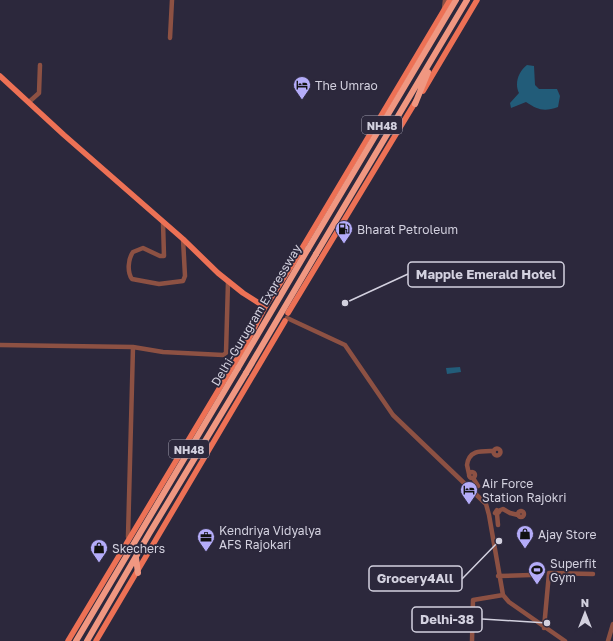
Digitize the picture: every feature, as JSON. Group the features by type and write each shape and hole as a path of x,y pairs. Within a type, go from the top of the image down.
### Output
{"highway":[{"name":"Delhi-Gurugram Expressway","path":"76,641 456,0"},
{"name":"Delhi-Gurugram Expressway","path":"87,641 467,0"},
{"path":"415,104 433,59"},
{"path":"136,558 138,573"}],"main road":[{"path":"68,641 128,537 246,344 266,307 450,0"},
{"path":"96,641 138,573 310,278 477,0"},
{"path":"0,76 183,239 228,282 256,302 266,307"},
{"path":"292,265 291,272 296,279 302,281 310,278"},
{"path":"273,301 282,302 286,306 287,318 279,325 270,323 264,316 266,307 273,301"},
{"path":"246,344 249,342 255,344 266,354"}],"street":[{"path":"170,38 172,0"},
{"path":"444,11 445,0"},
{"path":"29,102 39,93 40,65"},
{"path":"163,222 164,256 160,256 143,248 135,251 129,262 129,271 132,279 136,281 161,284 183,281 185,276 183,239"},
{"path":"0,345 133,347 163,352 223,355 226,353 228,282"},
{"path":"287,318 345,345 393,415 486,504 498,576 503,595 509,602 544,628 565,641"},
{"path":"128,537 133,347"},
{"path":"478,486 471,476 467,465 472,454 478,451 493,451"},
{"path":"465,484 471,476"},
{"path":"488,509 497,512 503,509 510,514 518,515"},
{"path":"497,512 498,525"},
{"path":"544,628 549,573 593,574"},
{"path":"498,576 531,576"},
{"path":"472,641 473,600 503,595"},
{"path":"608,641 613,624"}],"water":[{"path":"527,65 534,66 535,85 539,89 557,89 560,96 558,107 545,110 534,107 526,102 511,108 510,103 519,93 517,85 518,78 522,70"},
{"path":"460,367 461,372 447,374 446,368"}],"place":[{"name":"The Umrao","path":"302,100"},
{"name":"Bharat Petroleum","path":"344,244"},
{"name":"Mapple Emerald Hotel","path":"345,303"},
{"name":"Air Force Station Rajokri","path":"469,505"},
{"name":"Grocery4All","path":"499,541"},
{"name":"Ajay Store","path":"525,549"},
{"name":"Kendriya Vidyalya AFS Rajokari","path":"206,552"},
{"name":"Skechers","path":"99,563"},
{"name":"Superfit Gym","path":"537,585"},
{"name":"Delhi-38","path":"547,623"}]}
